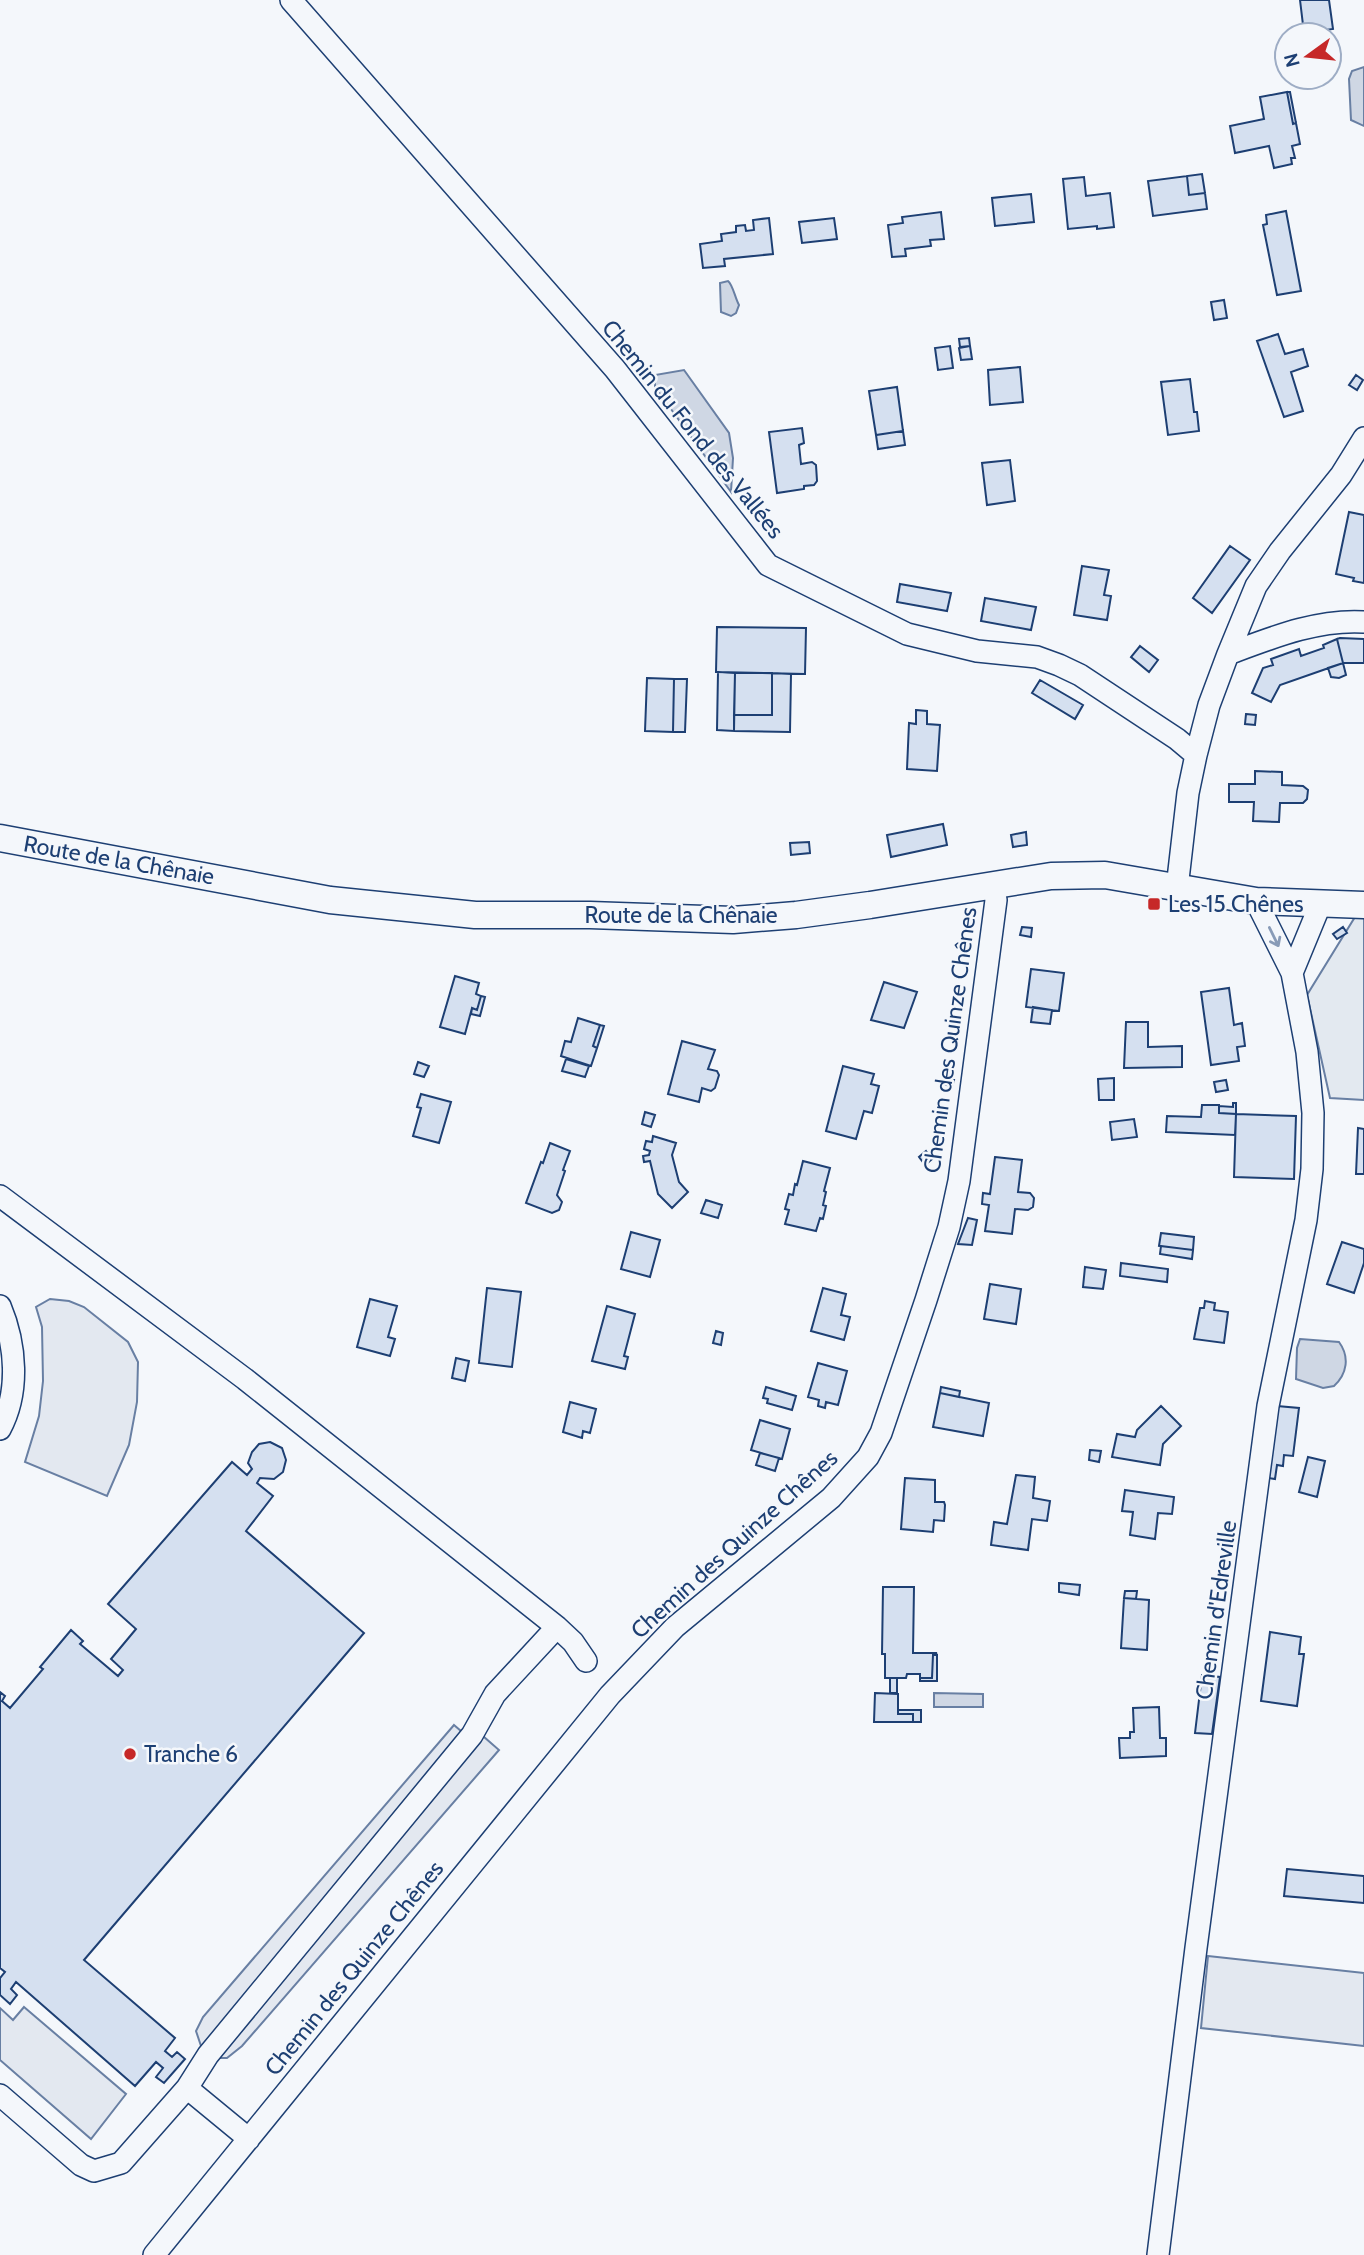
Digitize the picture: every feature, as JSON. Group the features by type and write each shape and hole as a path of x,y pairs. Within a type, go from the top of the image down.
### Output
{"street":[{"name":"Chemin du Fond des Vallées","path":"291,0 615,369 768,565 907,634 977,651 1037,657 1059,665 1091,682 1196,754"},
{"path":"1177,888 1188,793 1196,754 1209,705 1256,586 1280,551 1341,475 1364,438"},
{"path":"1228,654 1287,632 1350,621 1364,622"},
{"name":"Route de la Chênaie","path":"0,838 330,900 475,915 590,915 733,920 808,913 1051,876 1093,875 1256,901 1364,905"},
{"name":"Chemin des Quinze Chênes","path":"154,2255 610,1695 676,1627 831,1498 868,1457 881,1433 949,1227 996,900 993,885"},
{"name":"Chemin d'Edreville","path":"1157,2255 1268,1406 1306,1220 1312,1169 1312,1113 1307,1052 1292,973 1256,901"},
{"path":"1292,973 1320,905"},
{"path":"0,1196 245,1379 557,1627 573,1642 586,1661"},
{"path":"0,1306 12,1349 14,1383 0,1429"},
{"path":"0,2095 81,2165 94,2171 121,2162 187,2088 208,2055 472,1735 495,1694 557,1627"},
{"path":"187,2088 249,2138"}],"shaded area":[{"path":"1364,67 1364,126 1351,120 1349,79 1352,71"},
{"path":"728,281 739,305 736,313 731,316 721,312 720,283"},
{"path":"684,370 729,433 733,458 731,492 655,387 655,375"},
{"path":"1364,916 1364,1100 1330,1098 1307,995 1355,917"},
{"path":"50,1299 69,1301 84,1307 128,1342 138,1362 137,1402 129,1445 107,1496 25,1462 39,1416 43,1381 42,1327 36,1307"},
{"path":"1300,1339 1339,1342 1345,1354 1346,1365 1334,1386 1323,1388 1296,1379"},
{"path":"934,1693 983,1694 983,1707 934,1707"},
{"path":"454,1725 461,1731 484,1737 499,1750 242,2046 227,2058 213,2058 202,2049 196,2031 203,2017"},
{"path":"1208,1956 1364,1973 1364,2046 1201,2028"},
{"path":"24,2007 126,2094 91,2139 0,2060 0,2008 13,2020"}],"building":[{"path":"1300,0 1329,0 1332,21 1303,21"},
{"path":"1287,92 1290,92 1296,123 1293,124"},
{"path":"1287,92 1300,144 1292,146 1295,158 1291,158 1292,164 1274,168 1269,146 1235,153 1230,126 1264,119 1260,97"},
{"path":"1202,174 1205,193 1189,195 1187,176"},
{"path":"1187,176 1189,195 1205,193 1207,209 1153,216 1148,181"},
{"path":"1084,177 1086,196 1110,193 1114,227 1068,229 1063,179"},
{"path":"1031,194 1034,222 995,226 992,198"},
{"path":"1286,211 1301,291 1277,295 1263,225 1267,224 1266,215"},
{"path":"941,212 944,239 930,240 931,246 905,249 906,256 892,257 888,225 903,223 902,217"},
{"path":"769,218 773,254 724,259 725,266 703,268 700,244 722,241 721,234 736,232 736,226 745,225 746,231 754,230 753,220"},
{"path":"834,218 837,239 802,243 799,222"},
{"path":"1224,300 1227,318 1214,320 1211,302"},
{"path":"1278,334 1285,354 1303,349 1308,366 1291,372 1303,411 1284,417 1257,341"},
{"path":"969,338 970,346 960,347 959,339"},
{"path":"950,346 953,368 938,370 935,348"},
{"path":"970,346 972,359 961,360 959,348"},
{"path":"1020,367 1023,402 990,405 988,370"},
{"path":"1356,375 1363,380 1357,390 1349,385"},
{"path":"1190,379 1199,431 1168,435 1161,382"},
{"path":"897,387 903,431 876,435 869,391"},
{"path":"802,428 804,443 799,445 801,464 812,462 816,465 817,481 814,485 804,486 804,489 777,493 769,432"},
{"path":"903,431 905,445 878,449 876,435"},
{"path":"1010,460 1015,501 987,505 982,463"},
{"path":"1349,512 1364,515 1364,583 1336,574"},
{"path":"1230,546 1250,560 1212,613 1193,598"},
{"path":"1082,566 1109,570 1104,595 1111,596 1107,620 1074,615"},
{"path":"900,584 951,593 947,611 897,602"},
{"path":"985,598 1036,607 1031,630 981,621"},
{"path":"717,627 806,628 805,674 716,672"},
{"path":"1337,639 1364,639 1364,663 1343,663"},
{"path":"1337,639 1343,663 1280,685 1271,702 1252,693 1263,668 1273,665 1271,659 1299,649 1301,656 1324,648 1323,645"},
{"path":"1140,646 1158,660 1149,672 1131,657"},
{"path":"1343,663 1346,675 1331,677 1328,668"},
{"path":"718,672 735,673 734,731 717,730"},
{"path":"735,673 772,673 772,715 734,715"},
{"path":"772,673 791,674 790,732 734,731 734,715 772,715"},
{"path":"647,678 674,679 673,732 645,731"},
{"path":"674,679 687,679 685,732 673,732"},
{"path":"1040,680 1083,705 1075,719 1032,693"},
{"path":"916,710 927,711 927,724 940,725 937,771 907,769 909,723 916,724"},
{"path":"1246,714 1256,715 1255,725 1245,724"},
{"path":"1255,771 1282,772 1282,785 1303,786 1308,790 1307,799 1303,803 1280,803 1279,822 1253,821 1254,802 1229,802 1229,784 1255,784"},
{"path":"943,824 947,845 891,857 887,835"},
{"path":"1026,832 1027,845 1013,847 1011,835"},
{"path":"809,842 810,853 791,855 790,843"},
{"path":"1022,927 1032,928 1031,937 1020,935"},
{"path":"1343,927 1347,933 1337,939 1333,934"},
{"path":"1031,969 1064,973 1059,1011 1026,1007"},
{"path":"455,976 479,983 476,994 481,996 477,1010 472,1008 465,1034 440,1027"},
{"path":"884,982 917,992 904,1028 871,1020"},
{"path":"1229,988 1234,1025 1242,1023 1245,1046 1237,1047 1239,1061 1211,1065 1201,992"},
{"path":"481,996 485,997 480,1016 471,1014 472,1008 477,1010"},
{"path":"1033,1007 1052,1010 1050,1024 1031,1022"},
{"path":"578,1018 600,1025 593,1046 597,1048 591,1066 561,1056 565,1041 571,1042"},
{"path":"1126,1022 1148,1022 1148,1047 1182,1046 1182,1067 1124,1068"},
{"path":"600,1025 604,1026 597,1048 593,1046"},
{"path":"682,1041 715,1050 708,1069 717,1071 719,1075 715,1088 711,1091 702,1088 699,1102 668,1094"},
{"path":"566,1059 589,1066 585,1077 562,1071"},
{"path":"418,1062 429,1066 424,1077 414,1074"},
{"path":"843,1066 874,1074 871,1084 879,1086 872,1113 864,1111 856,1139 826,1131"},
{"path":"943,1077 954,1080 952,1087 941,1083"},
{"path":"1114,1078 1114,1100 1099,1100 1098,1079"},
{"path":"1226,1080 1228,1090 1216,1092 1214,1082"},
{"path":"421,1094 451,1102 439,1143 413,1136 421,1108 417,1107"},
{"path":"1233,1103 1236,1103 1236,1114 1219,1113 1219,1106 1233,1107"},
{"path":"1202,1105 1219,1105 1219,1113 1236,1114 1235,1135 1166,1132 1167,1116 1201,1117"},
{"path":"645,1112 655,1115 651,1127 642,1124"},
{"path":"1236,1114 1296,1116 1294,1179 1234,1177"},
{"path":"1134,1119 1137,1137 1112,1140 1110,1122"},
{"path":"1358,1128 1364,1129 1364,1174 1356,1174"},
{"path":"653,1136 676,1143 672,1155 679,1182 688,1192 672,1208 658,1194 650,1161 644,1162 643,1156 649,1155 650,1151 644,1149 646,1141 652,1142"},
{"path":"550,1143 570,1151 557,1195 562,1202 559,1210 552,1213 526,1203"},
{"path":"926,1151 932,1159 925,1165 919,1157"},
{"path":"995,1157 1022,1160 1018,1192 1030,1193 1034,1198 1033,1207 1028,1210 1015,1209 1012,1234 985,1231 989,1205 982,1204 983,1193 990,1194"},
{"path":"803,1161 830,1168 824,1191 823,1205 826,1206 816,1231 785,1224 789,1210 785,1209 789,1194 793,1195"},
{"path":"706,1200 722,1205 718,1218 701,1213"},
{"path":"968,1218 977,1220 972,1245 958,1244"},
{"path":"631,1232 660,1240 650,1277 621,1269"},
{"path":"1161,1233 1194,1237 1193,1250 1159,1246"},
{"path":"1342,1242 1364,1249 1364,1263 1354,1293 1327,1284"},
{"path":"1161,1246 1193,1250 1192,1259 1160,1254"},
{"path":"1121,1263 1168,1269 1167,1282 1120,1276"},
{"path":"1085,1267 1106,1270 1103,1289 1083,1287"},
{"path":"990,1284 1021,1289 1016,1324 984,1319"},
{"path":"487,1288 521,1292 512,1367 479,1363"},
{"path":"823,1288 846,1294 841,1315 850,1317 844,1340 811,1331"},
{"path":"370,1299 397,1306 388,1337 395,1339 390,1356 357,1347"},
{"path":"1205,1301 1215,1303 1214,1310 1228,1312 1224,1343 1194,1339 1200,1308 1204,1308"},
{"path":"607,1306 635,1314 624,1356 628,1357 625,1369 592,1361"},
{"path":"716,1331 723,1333 721,1345 713,1343"},
{"path":"456,1358 469,1361 465,1381 452,1378"},
{"path":"818,1363 847,1371 838,1405 826,1402 825,1408 818,1406 819,1400 808,1397"},
{"path":"766,1387 796,1396 792,1410 767,1403 768,1399 763,1398"},
{"path":"941,1387 960,1391 959,1397 940,1393"},
{"path":"940,1393 989,1403 983,1436 933,1427"},
{"path":"570,1402 596,1409 590,1433 583,1431 582,1438 563,1432"},
{"path":"1161,1406 1181,1426 1163,1444 1160,1465 1112,1457 1117,1434 1135,1437 1137,1430"},
{"path":"1277,1406 1299,1408 1293,1456 1284,1455 1283,1466 1277,1465 1275,1479 1268,1478"},
{"path":"760,1420 790,1429 782,1459 751,1450"},
{"name":"Tranche 6","path":"270,1442 282,1448 286,1460 283,1472 274,1479 260,1478 257,1483 273,1496 246,1531 364,1633 84,1960 175,2038 165,2051 172,2057 177,2052 185,2059 164,2083 156,2077 163,2068 156,2062 135,2086 16,1982 11,1989 17,1995 10,2004 0,1995 0,1978 5,1972 0,1968 0,1692 5,1696 2,1701 10,1708 71,1630 83,1641 80,1644 118,1676 123,1670 111,1659 136,1629 108,1604 232,1462 247,1475 252,1469 248,1463 252,1452 259,1444"},
{"path":"1090,1450 1101,1451 1099,1462 1089,1460"},
{"path":"760,1453 779,1458 775,1471 756,1465"},
{"path":"1308,1457 1325,1461 1317,1497 1299,1492"},
{"path":"1016,1475 1035,1477 1033,1498 1050,1501 1047,1521 1032,1519 1028,1550 991,1545 994,1522 1007,1524"},
{"path":"905,1478 935,1480 935,1502 944,1502 945,1505 944,1521 934,1520 933,1532 901,1529"},
{"path":"1125,1490 1174,1497 1172,1514 1158,1513 1155,1539 1130,1535 1133,1512 1122,1511"},
{"path":"1059,1583 1080,1585 1079,1595 1059,1592"},
{"path":"883,1587 914,1587 913,1653 937,1653 933,1655 932,1678 907,1674 906,1678 885,1678 885,1654 882,1654"},
{"path":"1125,1591 1137,1591 1136,1599 1124,1598"},
{"path":"1124,1598 1149,1600 1147,1650 1121,1648"},
{"path":"1270,1632 1301,1637 1299,1654 1304,1654 1297,1706 1261,1701"},
{"path":"933,1655 937,1655 937,1681 920,1681 920,1678 932,1678"},
{"path":"1202,1675 1220,1677 1212,1734 1195,1733"},
{"path":"890,1678 897,1678 897,1693 890,1693"},
{"path":"875,1693 898,1694 898,1714 913,1714 913,1722 874,1722"},
{"path":"1159,1707 1160,1738 1166,1738 1166,1756 1120,1758 1119,1738 1130,1738 1130,1732 1134,1732 1133,1708"},
{"path":"898,1710 921,1710 921,1722 913,1722 913,1714 898,1714"},
{"path":"1287,1869 1364,1876 1364,1903 1284,1896"}],"place":[{"name":"Les 15 Chênes","path":"1154,904"},
{"name":"Tranche 6","path":"130,1754"}]}
